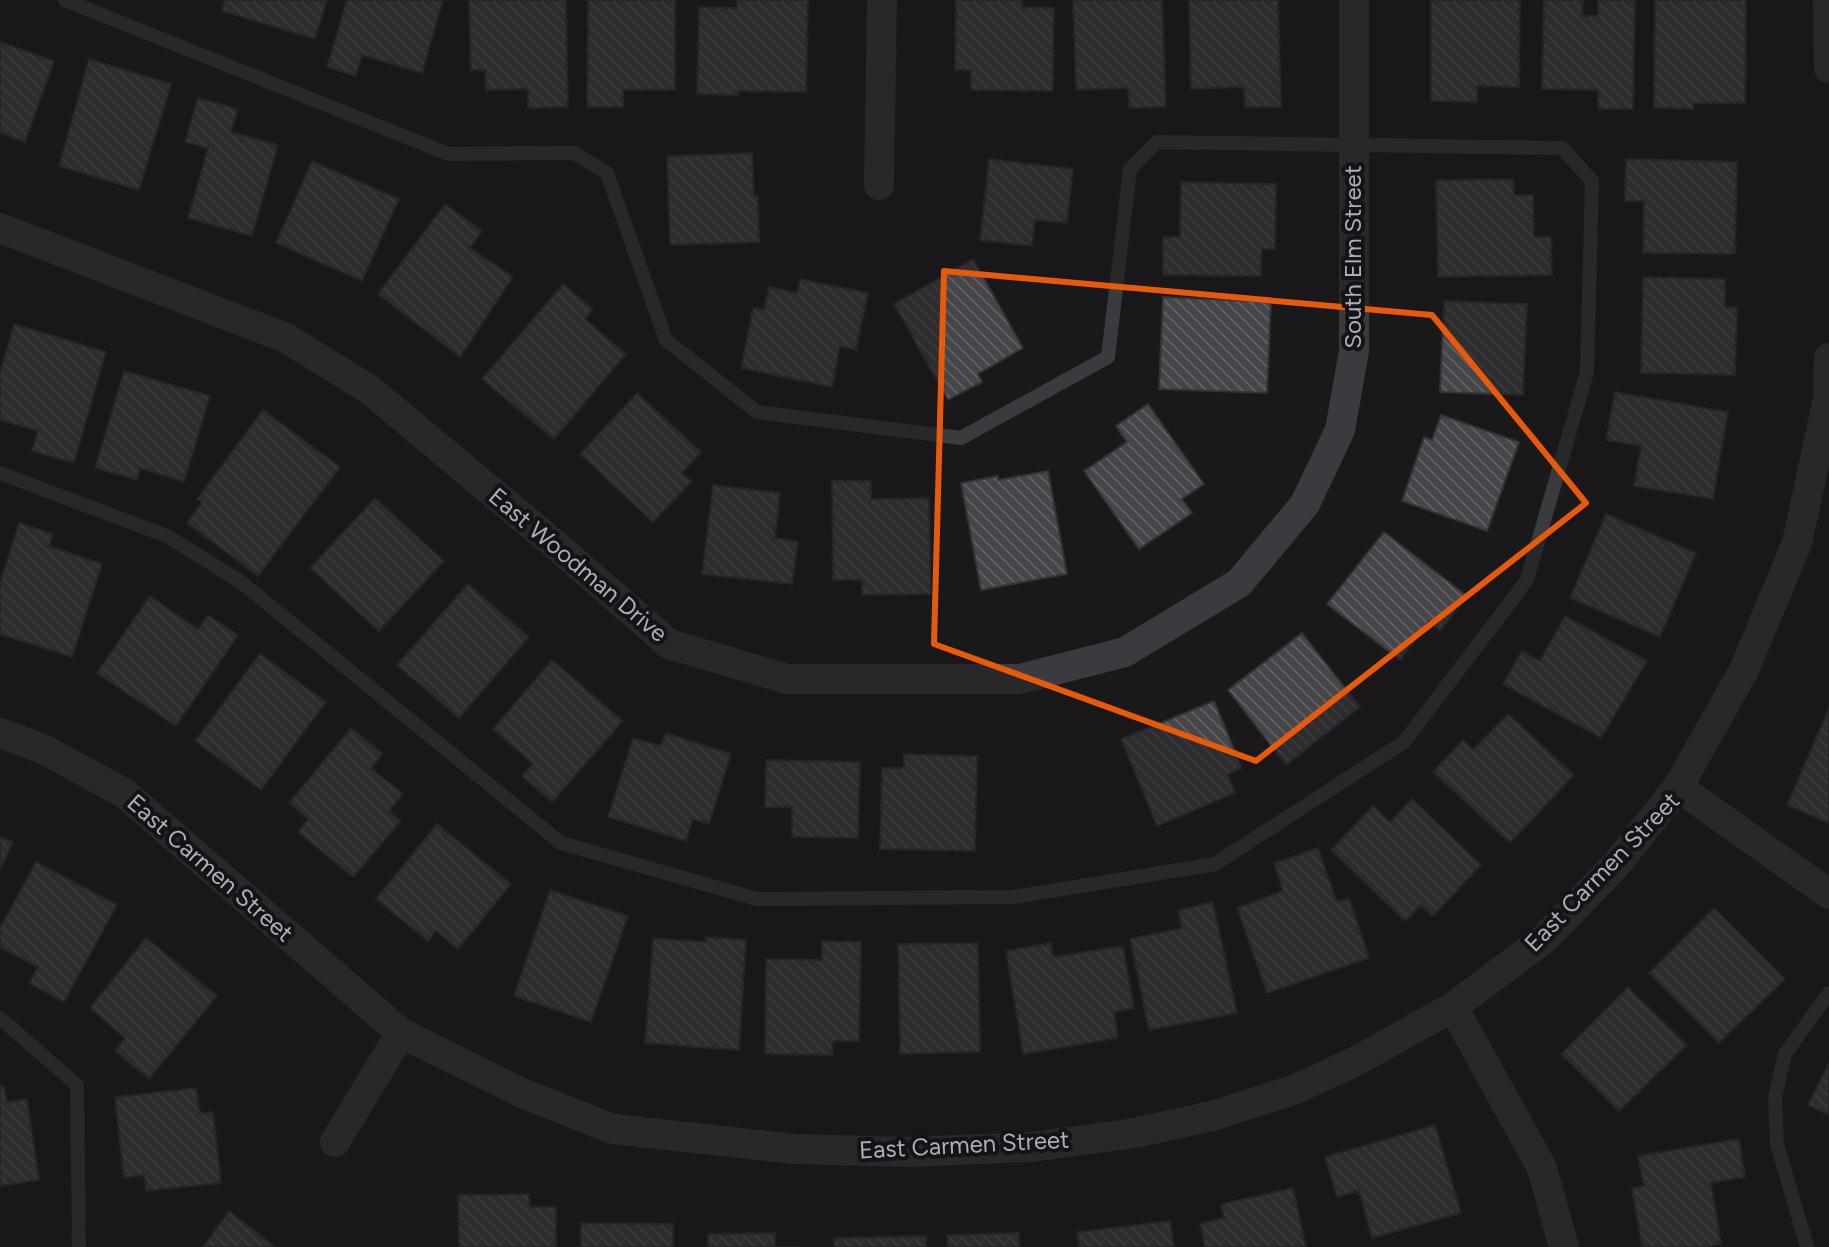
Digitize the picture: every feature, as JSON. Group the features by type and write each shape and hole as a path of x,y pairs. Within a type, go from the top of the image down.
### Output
{"street":[{"path":"879,185 882,0"},
{"name":"South Elm Street","path":"1305,504 1340,430 1354,351 1354,0"},
{"path":"1828,0 1829,68"},
{"name":"East Woodman Drive","path":"0,228 286,338 370,390 669,644 787,679 1020,679 1125,652 1239,583 1305,504"},
{"path":"1678,787 1744,670 1797,543 1828,400 1829,358"},
{"name":"East Carmen Street","path":"0,733 45,750 124,793 401,1033 524,1094 613,1129 794,1149 912,1152 1032,1147 1135,1133 1216,1115 1296,1089 1358,1060 1453,1007 1544,939 1615,866 1678,787 1829,894"},
{"path":"1453,1007 1542,1168 1564,1247"},
{"path":"335,1142 401,1033"}],"lane":[{"path":"0,473 167,536 241,582 561,843 757,899 1014,897 1215,864 1404,742 1527,580 1587,372 1592,181 1562,148 1157,142 1130,169 1108,357 961,438 757,412 666,340 607,173 574,153 448,154 65,0"},
{"path":"1807,1247 1777,1144 1775,1097 1785,1054 1829,993"},
{"path":"0,1018 77,1085 79,1247"}],"highlighted area":[{"path":"944,271 1432,315 1586,503 1256,761 934,644"}],"building":[{"path":"225,0 327,0 315,39 222,11"},
{"path":"347,0 443,0 422,73 362,55 356,76 327,67"},
{"path":"469,0 566,0 568,107 528,108 528,89 486,90 485,70 471,70"},
{"path":"588,0 675,0 675,90 623,90 623,107 587,107"},
{"path":"737,0 808,0 806,92 697,94 699,7 737,8"},
{"path":"956,0 1022,0 1022,7 1054,8 1053,91 971,90 971,70 955,70"},
{"path":"1073,0 1162,0 1166,107 1129,108 1128,88 1076,90"},
{"path":"1189,0 1278,0 1281,107 1245,107 1244,87 1191,89"},
{"path":"1431,0 1520,0 1519,87 1477,86 1477,102 1431,101"},
{"path":"1544,0 1583,0 1582,16 1598,16 1598,0 1635,0 1633,109 1598,109 1598,90 1542,89"},
{"path":"1655,0 1746,0 1745,103 1693,103 1693,109 1654,108"},
{"path":"0,42 54,61 25,142 0,133"},
{"path":"89,59 171,84 139,190 59,166"},
{"path":"198,98 238,109 231,132 278,145 252,236 188,218 208,148 185,142"},
{"path":"752,153 754,196 758,196 759,242 670,245 667,156"},
{"path":"989,159 1073,169 1067,223 1035,220 1032,246 980,240"},
{"path":"1626,159 1737,162 1735,254 1643,253 1644,201 1625,201"},
{"path":"312,161 399,199 362,281 276,243"},
{"path":"1513,179 1514,195 1533,195 1534,237 1551,237 1552,275 1438,277 1436,180"},
{"path":"1181,182 1276,184 1275,249 1262,249 1261,276 1163,275 1163,237 1180,237"},
{"path":"445,204 482,231 470,248 513,277 460,357 378,294"},
{"path":"973,259 1023,348 978,374 982,382 948,400 894,304"},
{"path":"1643,277 1725,279 1725,307 1737,307 1735,375 1641,373"},
{"path":"800,279 868,293 856,350 840,346 832,387 741,368 753,308 764,310 769,287 797,293"},
{"path":"563,284 593,309 585,319 626,354 554,439 482,379"},
{"path":"1163,297 1271,302 1267,393 1159,389"},
{"path":"1444,301 1527,304 1523,395 1440,392"},
{"path":"14,324 106,352 74,463 32,451 38,431 0,420 0,373"},
{"path":"124,371 210,396 184,482 140,468 137,480 95,468"},
{"path":"1615,392 1728,412 1713,499 1634,486 1641,446 1606,440"},
{"path":"637,393 701,452 682,473 692,481 653,522 580,454"},
{"path":"1148,404 1204,484 1182,499 1192,513 1139,549 1084,471 1127,442 1116,426"},
{"path":"263,410 340,467 258,576 187,523 202,502 197,499"},
{"path":"1441,415 1519,442 1487,531 1402,501 1424,437 1432,440"},
{"path":"1048,471 1067,574 981,590 961,483"},
{"path":"832,481 871,481 871,499 929,498 931,594 862,595 862,580 833,580"},
{"path":"713,485 780,493 775,538 798,542 792,584 702,574"},
{"path":"375,498 444,561 379,631 310,568"},
{"path":"1606,514 1696,553 1660,637 1570,598"},
{"path":"19,523 53,534 49,546 102,564 72,657 0,634 0,583"},
{"path":"1384,532 1467,596 1440,631 1429,621 1400,660 1327,604"},
{"path":"468,584 529,637 459,718 397,665"},
{"path":"150,596 198,629 208,615 238,635 176,726 97,673"},
{"path":"1565,616 1647,661 1601,738 1503,684 1522,651 1540,661"},
{"path":"1302,633 1360,707 1286,765 1228,690"},
{"path":"260,654 326,702 261,790 195,741"},
{"path":"552,660 623,721 552,802 522,776 533,764 493,729"},
{"path":"1214,701 1242,768 1228,774 1235,793 1157,826 1121,739"},
{"path":"1829,708 1829,823 1787,805"},
{"path":"1508,714 1574,775 1510,843 1433,772 1463,740 1473,750"},
{"path":"351,728 383,754 371,768 403,794 389,811 401,821 353,877 298,832 308,819 289,803"},
{"path":"666,733 731,754 709,824 693,819 686,841 608,817 633,738 661,746"},
{"path":"904,754 977,756 975,851 880,849 882,768 904,768"},
{"path":"766,760 860,762 858,838 792,837 792,807 765,807"},
{"path":"1412,799 1481,865 1433,916 1421,905 1405,921 1331,850 1373,806 1390,822"},
{"path":"437,824 511,884 458,949 436,931 428,941 376,899"},
{"path":"0,836 13,842 0,870"},
{"path":"1318,848 1337,902 1349,898 1369,958 1267,993 1237,908 1283,891 1274,863"},
{"path":"36,862 117,905 64,1002 29,983 38,967 0,947 0,928"},
{"path":"550,890 628,916 591,1022 514,996"},
{"path":"1213,902 1237,1013 1149,1030 1130,939 1182,928 1178,910"},
{"path":"1714,908 1785,979 1719,1043 1649,973"},
{"path":"706,937 746,940 739,1050 645,1043 653,938 706,942"},
{"path":"146,938 217,996 149,1079 115,1051 125,1038 90,1008"},
{"path":"822,941 861,942 859,1041 833,1041 832,1055 765,1054 766,959 822,960"},
{"path":"978,943 980,1052 900,1054 898,944"},
{"path":"1051,943 1053,957 1123,946 1134,1008 1114,1012 1118,1038 1023,1054 1006,951"},
{"path":"1628,987 1687,1045 1619,1111 1561,1054"},
{"path":"1829,1063 1829,1115 1808,1105"},
{"path":"0,1086 4,1086 7,1102 27,1099 39,1180 0,1186"},
{"path":"196,1088 200,1113 213,1112 221,1183 146,1191 144,1175 124,1178 115,1097"},
{"path":"1435,1125 1461,1213 1372,1238 1359,1191 1337,1197 1325,1157"},
{"path":"1739,1139 1745,1177 1711,1183 1721,1244 1706,1247 1642,1247 1632,1188 1644,1186 1638,1156"},
{"path":"1293,1188 1306,1247 1205,1247 1200,1224 1224,1218 1221,1204"},
{"path":"529,1194 530,1207 556,1207 556,1247 459,1247 458,1195"},
{"path":"229,1211 275,1247 203,1247"},
{"path":"1170,1221 1174,1247 1079,1247 1077,1232"},
{"path":"581,1223 673,1224 673,1247 581,1247"},
{"path":"775,1233 775,1247 708,1247 708,1234"},
{"path":"1019,1233 1019,1247 948,1247 947,1235"},
{"path":"926,1236 926,1247 834,1247 834,1238"}]}
